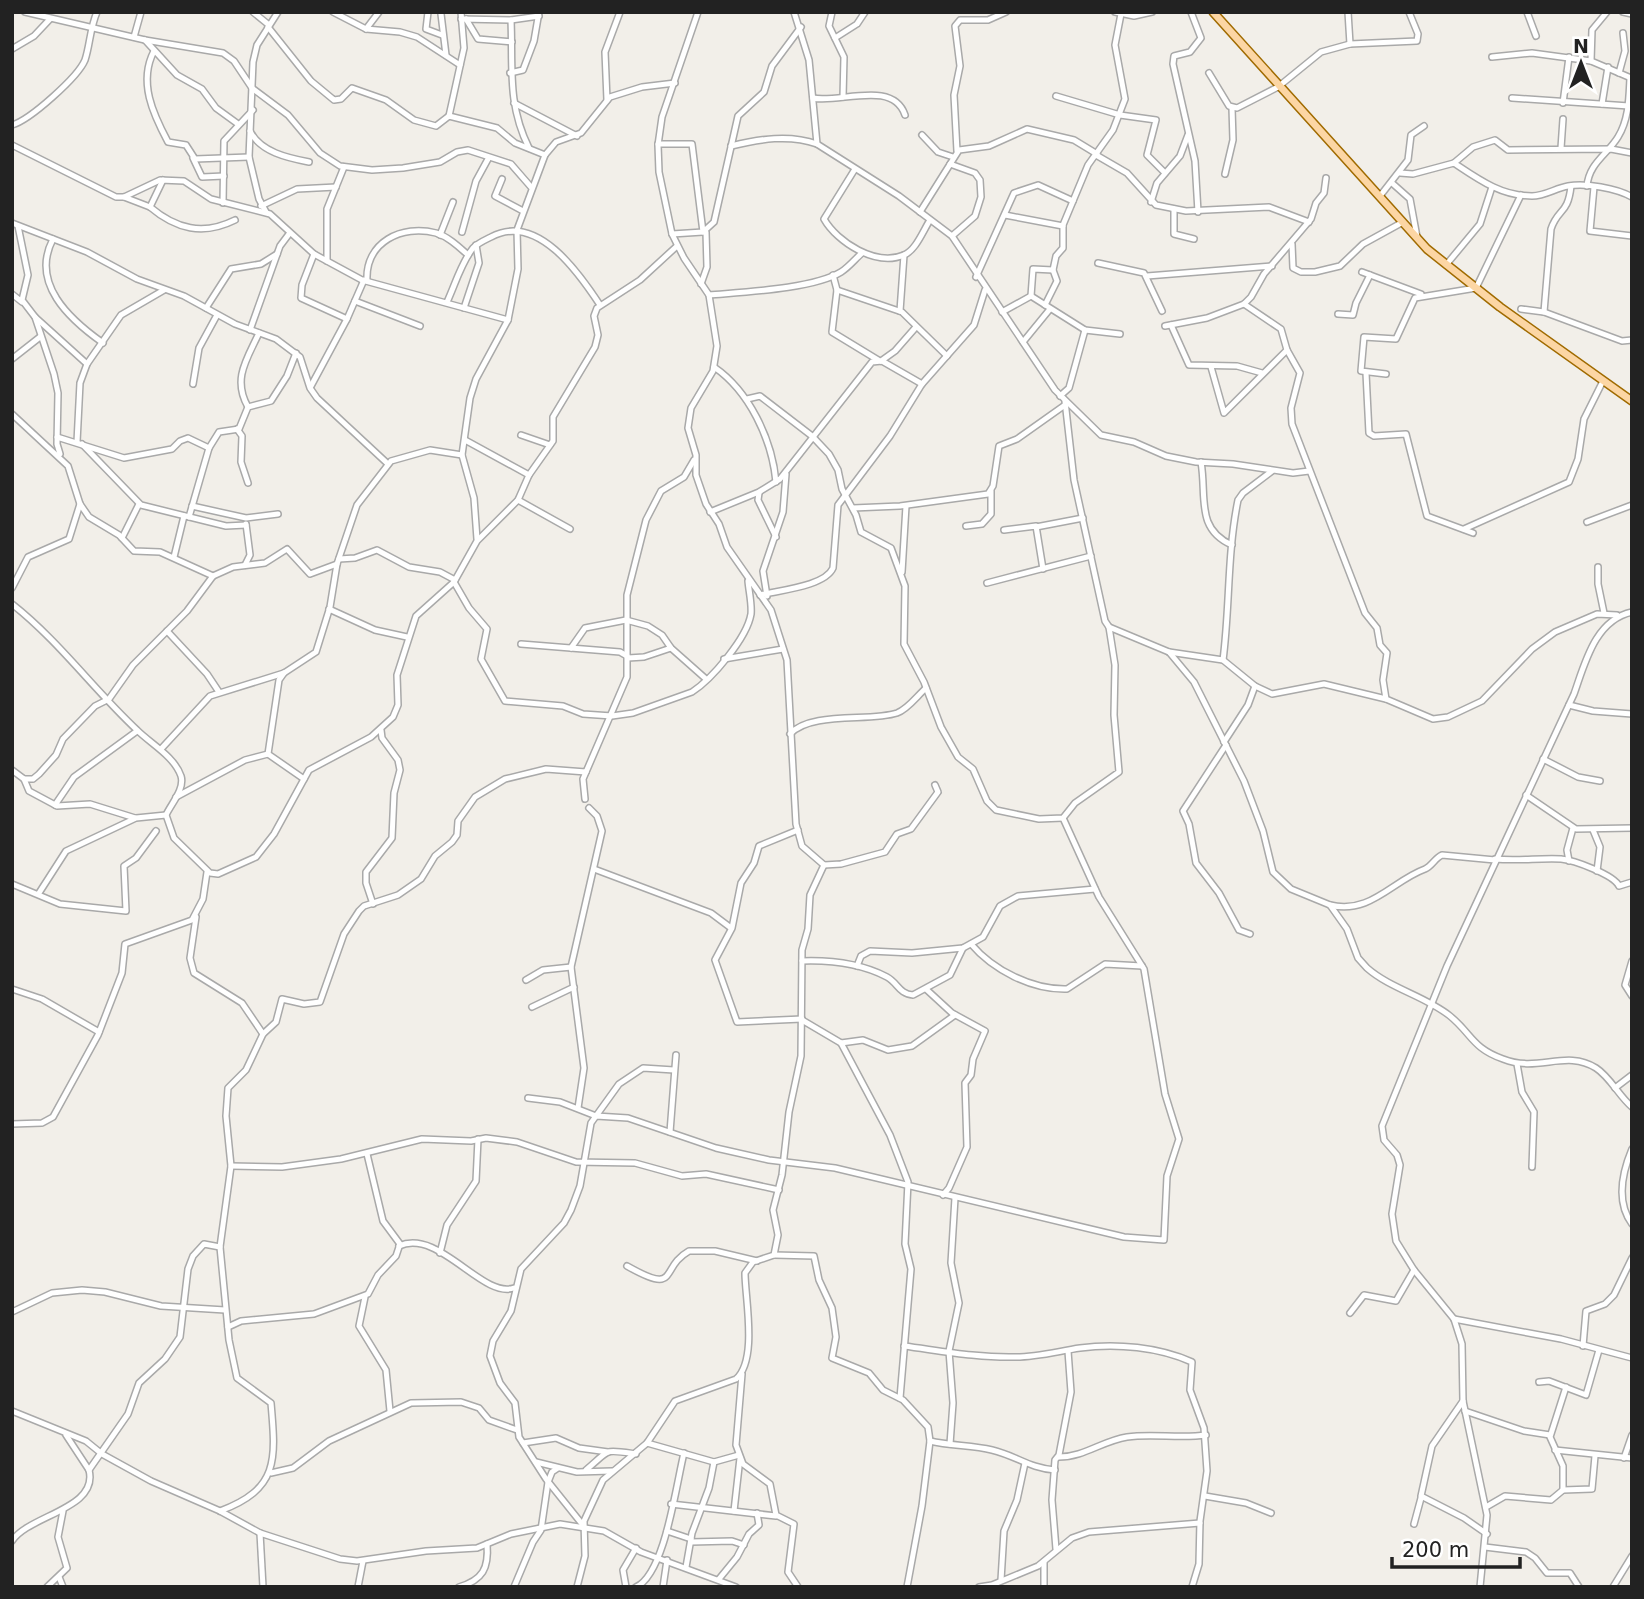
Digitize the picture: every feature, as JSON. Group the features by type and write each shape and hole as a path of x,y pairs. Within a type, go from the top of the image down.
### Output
{"main road":[{"path":"1213,12 1417,238 1446,265 1632,401"}],"street":[{"path":"25,12 90,29 223,53 234,61 252,88 294,121 320,153 344,167 403,168 440,162 457,152 468,150 488,159 511,163 531,187"},
{"path":"12,125 33,114 83,62 90,29 97,12"},
{"path":"134,37 141,12"},
{"path":"253,12 268,26 311,81 334,100 340,100 352,88 386,100 423,124 436,126 449,116 464,48 463,17"},
{"path":"278,12 253,57 253,110 249,157 261,206 314,254 365,281 508,320"},
{"path":"333,12 366,29 408,34 460,65"},
{"path":"366,29 379,12"},
{"path":"428,12 425,27 442,35"},
{"path":"607,100 605,52 620,12"},
{"path":"698,12 662,117 658,144 659,172 672,234 709,295 717,346 714,367 688,419 696,455 695,475 710,512 719,524 727,547 748,578 763,594 788,663 790,734 798,830 802,845 824,865 841,864 886,851 897,834 911,829 932,803 937,792 935,785"},
{"path":"794,12 801,27 813,98 817,144"},
{"path":"832,12 828,22 844,57 843,97"},
{"path":"835,38 857,24 865,12"},
{"path":"920,212 955,154 954,95 960,65 954,29 963,12"},
{"path":"960,20 988,20 1006,12"},
{"path":"1023,342 1048,307 1057,281 1053,270 1056,256 1062,250 1063,226 1088,164 1097,155 1120,115 1125,93 1115,45 1123,14 1152,12"},
{"path":"1191,12 1201,38 1190,52 1174,56 1173,64 1195,161 1198,212"},
{"path":"1348,12 1350,44"},
{"path":"1232,108 1252,102 1278,87 1321,52 1350,44 1416,41 1418,34 1409,12"},
{"path":"1527,12 1536,36"},
{"path":"1591,61 1592,30 1607,12"},
{"path":"1623,12 1632,14"},
{"path":"463,17 511,20 539,14 530,57 523,70 510,74"},
{"path":"441,15 446,55"},
{"path":"463,17 478,39 512,43"},
{"path":"12,50 34,36 51,18"},
{"path":"511,20 510,74 514,103 529,148"},
{"path":"704,232 717,213 738,116 764,92 772,66 801,27"},
{"path":"1619,73 1625,51 1623,33"},
{"path":"145,40 177,75 202,89 216,108 239,124"},
{"path":"154,51 148,64 150,107 168,142 186,145 202,177 224,176"},
{"path":"1492,57 1532,53 1569,57 1591,61 1631,78 1625,124 1611,149 1591,167 1587,187"},
{"path":"1563,103 1569,57"},
{"path":"1602,104 1608,67"},
{"path":"1209,73 1232,108 1233,140 1225,174"},
{"path":"477,541 474,498 462,454 474,385 508,320 517,269 517,230 531,187 545,155 556,142 577,136 607,100 642,87 675,83"},
{"path":"813,98 828,101 843,97 880,96 898,105 905,115"},
{"path":"1056,96 1120,115 1156,120 1147,155 1165,173"},
{"path":"1512,98 1629,106"},
{"path":"514,103 577,136"},
{"path":"223,203 226,137 253,110"},
{"path":"449,116 497,128 515,143 545,155"},
{"path":"1561,148 1563,119"},
{"path":"1380,196 1408,159 1411,135 1424,126"},
{"path":"922,135 938,152 955,154 989,146 1027,129 1074,140 1127,173 1146,191 1151,202 1198,212 1262,206 1310,222"},
{"path":"250,131 260,145 283,156 309,162"},
{"path":"1151,202 1165,173 1180,156 1188,135"},
{"path":"731,146 761,139 789,138 817,144 952,236 976,277 1063,401 1101,435 1134,442 1166,456 1272,471 1309,471"},
{"path":"1400,173 1409,175 1454,163 1473,147 1492,140 1498,141 1508,150 1611,149 1632,153"},
{"path":"658,144 692,144 707,267 701,284"},
{"path":"12,145 106,194 124,197 150,207 169,223 191,228 225,225 235,220"},
{"path":"193,158 249,157"},
{"path":"462,232 476,181 488,159"},
{"path":"1454,163 1492,187 1521,195 1541,195 1571,186 1594,187 1632,197"},
{"path":"950,164 975,173 980,180 981,197 975,216 952,236"},
{"path":"327,261 327,209 344,167"},
{"path":"855,169 824,219 862,253 881,257 904,255 915,245 930,220"},
{"path":"1263,373 1237,366 1187,364 1168,325 1201,320 1244,304 1310,222 1316,203 1324,193 1326,178"},
{"path":"502,179 495,196 523,211"},
{"path":"124,197 144,185 163,180 184,181 223,203 266,212"},
{"path":"150,207 163,180"},
{"path":"1392,183 1410,199 1417,238"},
{"path":"976,277 1005,215 1010,197 1032,185 1045,187 1073,201"},
{"path":"1544,312 1551,229 1554,220 1567,209 1571,186"},
{"path":"261,206 297,189 336,187"},
{"path":"1446,265 1480,223 1492,187"},
{"path":"1594,187 1590,231 1632,236"},
{"path":"1386,374 1366,373 1360,369 1364,337 1396,339 1412,301 1423,295 1476,288 1521,195"},
{"path":"440,235 453,202"},
{"path":"1174,209 1174,234 1194,239"},
{"path":"1005,215 1063,226"},
{"path":"1292,244 1293,268 1315,272 1340,266 1363,244 1403,222"},
{"path":"15,225 53,239 164,290 184,296 217,315 276,339 296,353 304,365 311,389 388,464"},
{"path":"15,225 28,275 22,297 25,304 35,317 87,364"},
{"path":"447,302 468,255 476,245 501,232 517,230 532,235 560,255 578,272 600,305"},
{"path":"311,389 313,379 365,281 371,258 388,236 414,231 440,235 468,255"},
{"path":"672,234 704,232"},
{"path":"250,330 277,254 289,234"},
{"path":"53,239 44,259 54,297 79,326 103,343"},
{"path":"464,308 479,262 476,245"},
{"path":"12,604 38,626 137,731 161,749 182,779 166,815 174,838 207,872 218,874 256,857 274,834 304,779 317,764 381,730 396,711 395,682 407,637 419,611 454,581 477,541 518,500 529,475 555,435 553,417 595,347 598,334 594,316 600,305 640,281 677,246"},
{"path":"709,295 790,286 833,275 862,253"},
{"path":"206,309 231,269 261,264 277,254"},
{"path":"314,254 300,296 304,301 347,319"},
{"path":"900,311 904,255"},
{"path":"1098,263 1140,271 1147,276 1162,311"},
{"path":"1147,276 1272,266"},
{"path":"1031,296 1033,269 1053,270"},
{"path":"1362,272 1423,295"},
{"path":"833,275 837,290 832,332 922,384"},
{"path":"1338,314 1353,315 1370,275"},
{"path":"164,290 122,314 87,364 80,383 80,443 139,504 226,526 246,525"},
{"path":"837,290 900,311 947,356"},
{"path":"763,594 820,582 830,576 834,559 836,510 891,436 922,384 974,325 985,290"},
{"path":"12,294 25,304"},
{"path":"1031,296 1085,330 1120,334"},
{"path":"1002,312 1031,296"},
{"path":"355,301 420,326"},
{"path":"1244,304 1281,328 1287,350 1300,373 1291,408 1292,425 1364,613 1377,628 1380,645 1387,653 1383,680 1386,699"},
{"path":"1521,309 1544,312 1630,341"},
{"path":"193,384 198,348 217,315"},
{"path":"35,317 57,388 57,437 62,458"},
{"path":"710,512 776,482 786,473 864,369 895,351 916,327"},
{"path":"966,526 982,524 992,513 991,491 999,446 1017,439 1063,401 1085,330"},
{"path":"248,407 242,395 241,369 259,333"},
{"path":"12,359 40,337"},
{"path":"1212,367 1224,412 1287,350"},
{"path":"237,429 248,407 271,401 287,376 296,353"},
{"path":"714,367 737,385 747,399 767,445 776,482"},
{"path":"1366,373 1370,432 1374,436 1406,434 1425,513 1473,533"},
{"path":"1464,529 1569,482 1578,459 1584,419 1603,381"},
{"path":"747,399 760,396 812,436 835,464 864,536 891,548 905,586 904,644 926,688 945,736 960,759 974,771 993,809 1039,818 1063,818"},
{"path":"1063,401 1073,481 1109,627 1115,665 1114,715 1119,771 1075,803 1063,818"},
{"path":"12,414 62,458 73,475 80,504 96,523 122,538 134,551 160,551 213,576"},
{"path":"174,556 209,448 221,430 237,429"},
{"path":"237,429 242,436 241,462 248,483"},
{"path":"521,435 550,445"},
{"path":"57,437 124,458 172,450 180,441 188,439 209,448"},
{"path":"465,440 529,475"},
{"path":"161,749 205,700 219,692 284,673 316,652 330,609 338,561 357,505 371,491 388,464 395,458 422,451 462,454"},
{"path":"585,799 583,779 627,677 626,620 630,579 646,520 658,495 684,477 696,455"},
{"path":"1201,462 1206,523 1219,538 1233,545"},
{"path":"1223,660 1238,500 1251,486 1272,471"},
{"path":"763,594 763,571 783,512 786,473"},
{"path":"853,508 906,506 982,495 991,491"},
{"path":"759,492 758,500 776,537"},
{"path":"518,500 570,529"},
{"path":"12,588 28,557 69,539 80,504"},
{"path":"122,538 139,504"},
{"path":"1587,522 1632,505"},
{"path":"192,506 246,518 278,514"},
{"path":"902,573 906,506"},
{"path":"245,565 250,555 246,518"},
{"path":"1004,530 1083,518"},
{"path":"1036,527 1043,569"},
{"path":"24,779 33,779 39,774 56,755 63,738 95,706 108,699 133,665 167,631 213,576 226,569 265,563 288,549 310,573 338,561 377,550 409,567 440,572 454,581 469,608 487,629 481,659 505,701 521,705 563,706 583,714 612,716 633,713 692,692 706,679 739,642 750,619 748,578"},
{"path":"987,583 1091,556"},
{"path":"1598,567 1598,584 1604,613"},
{"path":"330,609 375,631 407,637"},
{"path":"1109,627 1170,652 1223,660 1255,686 1273,694 1324,684 1386,699 1433,719 1448,717 1482,701 1532,649 1555,632 1584,618 1604,613 1619,615 1632,612"},
{"path":"1480,1587 1487,1534 1486,1507 1463,1401 1463,1349 1454,1319 1414,1270 1394,1234 1392,1214 1400,1165 1381,1130 1431,1005 1495,859 1569,705 1588,652 1610,621 1619,615"},
{"path":"571,648 585,628 626,620 652,628 706,679"},
{"path":"167,631 207,674 219,692"},
{"path":"521,644 621,652 628,657 649,656 671,648"},
{"path":"724,659 783,649"},
{"path":"1170,652 1200,690 1211,720 1239,770 1263,831 1275,875 1291,889 1330,905 1358,905 1373,901 1416,870 1427,868 1442,855 1569,861 1616,880 1619,886 1632,883"},
{"path":"268,754 278,683 284,673"},
{"path":"1250,934 1242,933 1235,925 1221,897 1196,863 1189,824 1183,811 1248,705 1255,686"},
{"path":"790,734 797,728 843,716 899,712 926,688"},
{"path":"1569,705 1593,711 1632,714"},
{"path":"373,904 366,883 366,872 392,838 394,793 400,770 398,760 382,738 381,730"},
{"path":"55,805 74,776 137,731"},
{"path":"176,797 245,760 268,754 304,779"},
{"path":"1544,759 1570,774 1600,780"},
{"path":"271,1473 271,1404 267,1397 244,1386 237,1378 225,1311 220,1247 231,1166 226,1116 228,1088 246,1070 263,1034 276,1022 282,999 304,1004 320,1002 344,934 359,911 398,895 421,879 435,856 457,835 457,821 477,795 505,779 546,769 586,772"},
{"path":"12,770 24,779 29,791 55,805 90,804 136,818"},
{"path":"1526,795 1573,828 1632,828"},
{"path":"578,1108 584,1068 571,967 602,827 589,808"},
{"path":"39,893 66,851 136,818 166,815"},
{"path":"528,1098 578,1108 596,1116 628,1118 716,1149 835,1168 955,1198 1078,1223 1124,1237 1164,1240 1167,1177 1179,1139 1165,1094 1143,966 1114,925 1063,818"},
{"path":"1569,861 1567,850 1573,828"},
{"path":"798,830 759,846 754,863 741,883 732,928 715,960 736,1021 802,1020 841,1043 890,1135 909,1187 905,1244 911,1269 900,1398"},
{"path":"1593,830 1600,847 1597,871"},
{"path":"12,884 60,904 126,911 124,866 136,858 156,831"},
{"path":"775,1255 778,1235 773,1212 801,1056 802,1020 799,995 810,895 824,865"},
{"path":"594,869 711,913 732,928"},
{"path":"207,872 205,890 195,918 190,958 194,973 242,1003 263,1034"},
{"path":"857,966 861,957 870,951 912,953 963,948 983,937 1000,906 1012,898 1095,889"},
{"path":"1330,905 1347,929 1358,958 1367,968 1451,1017 1474,1045 1517,1064 1531,1066 1570,1059 1596,1068 1632,1107"},
{"path":"12,1124 38,1124 51,1118 99,1032 122,973 123,950 127,943 183,925 195,918"},
{"path":"971,944 988,961 1019,978 1059,989 1067,989 1105,964 1143,966"},
{"path":"802,961 835,960 857,966 888,978 906,995 916,995 950,975 963,948"},
{"path":"1632,961 1625,985 1632,996"},
{"path":"526,979 544,970 571,967"},
{"path":"532,1007 574,987"},
{"path":"12,989 42,999 99,1032"},
{"path":"927,990 955,1015 984,1029 985,1033 973,1059 971,1075 965,1080 967,1147 949,1188 943,1195"},
{"path":"841,1043 861,1040 888,1050 912,1046 955,1015"},
{"path":"670,1132 676,1055"},
{"path":"1517,1064 1522,1093 1534,1112 1532,1167"},
{"path":"583,1526 548,1482 523,1443 517,1430 515,1403 500,1384 490,1356 493,1341 511,1311 516,1277 526,1261 567,1218 578,1193 591,1123 619,1084 643,1069 674,1070"},
{"path":"1615,1088 1632,1075"},
{"path":"231,1166 282,1167 367,1154 422,1139 478,1139 515,1141 584,1162 628,1162 682,1176 706,1174 779,1190"},
{"path":"440,1253 447,1225 476,1181 478,1139"},
{"path":"1632,1149 1621,1188 1626,1215 1632,1224"},
{"path":"367,1154 383,1221 399,1240 399,1246 365,1297 359,1326 385,1368 390,1411"},
{"path":"950,1444 953,1403 949,1351 959,1303 951,1262 955,1198"},
{"path":"399,1246 415,1242 440,1253 498,1288 514,1289"},
{"path":"89,1470 128,1414 139,1383 165,1359 180,1337 188,1269 193,1256 204,1244 220,1247"},
{"path":"627,1266 649,1278 662,1279 670,1276 683,1254 689,1251 715,1251 757,1261"},
{"path":"734,1511 739,1457 736,1427 749,1317 745,1273 757,1261 775,1255 814,1256 819,1280 832,1308 835,1340 832,1358 869,1373 883,1390 900,1398 928,1427 930,1441 915,1554 907,1587"},
{"path":"1583,1346 1586,1311 1605,1304 1614,1295 1632,1258"},
{"path":"1350,1313 1363,1295 1396,1301 1414,1270"},
{"path":"12,1312 52,1293 82,1290 184,1308 225,1311"},
{"path":"228,1327 241,1321 321,1313 365,1297"},
{"path":"1454,1319 1632,1358"},
{"path":"904,1346 979,1357 1020,1357 1118,1346 1167,1354 1192,1362 1191,1391 1206,1435 1205,1496 1200,1523 1199,1564 1192,1587"},
{"path":"1539,1382 1549,1381 1588,1394 1600,1350"},
{"path":"1056,1549 1052,1500 1055,1460 1059,1457 1071,1392 1068,1351"},
{"path":"577,1587 585,1556 583,1526 601,1484 648,1443 676,1401 736,1379 742,1373"},
{"path":"1563,1490 1563,1466 1550,1436 1566,1387"},
{"path":"220,1511 255,1493 271,1473 293,1468 328,1441 369,1425 390,1411 416,1402 459,1401 479,1408 489,1420 517,1430"},
{"path":"1413,1524 1432,1446 1463,1401"},
{"path":"12,1411 86,1441 102,1454 151,1481 220,1511 260,1533 340,1559 363,1560 426,1550 477,1548 512,1534 561,1524 604,1531 636,1548 736,1587"},
{"path":"1465,1411 1524,1431 1550,1436"},
{"path":"12,1541 26,1525 63,1511 81,1497 90,1478 89,1470 65,1434"},
{"path":"1059,1457 1080,1456 1130,1436 1175,1438 1206,1435"},
{"path":"1624,1458 1632,1435"},
{"path":"523,1443 556,1438 579,1448 608,1452 619,1449 636,1454"},
{"path":"930,1441 989,1449 1029,1467 1055,1470"},
{"path":"648,1443 714,1462 739,1457"},
{"path":"1555,1450 1632,1458"},
{"path":"586,1470 608,1452"},
{"path":"636,1587 647,1581 659,1557 684,1453"},
{"path":"1486,1507 1506,1496 1553,1500 1563,1490 1592,1489 1595,1456"},
{"path":"739,1457 770,1484 773,1511 794,1524 788,1572 798,1587"},
{"path":"536,1462 558,1468 614,1471"},
{"path":"686,1567 714,1462"},
{"path":"1000,1583 1003,1531 1017,1500 1025,1463"},
{"path":"514,1587 542,1527 548,1482 552,1472 558,1468"},
{"path":"1205,1496 1247,1503 1271,1513"},
{"path":"1421,1498 1466,1519 1487,1534"},
{"path":"671,1504 779,1516"},
{"path":"47,1587 68,1566 58,1537 63,1511"},
{"path":"719,1579 749,1534 759,1525 757,1513"},
{"path":"979,1587 1000,1583 1044,1562 1072,1538 1095,1531 1200,1523"},
{"path":"667,1531 691,1541 732,1541 744,1545"},
{"path":"260,1533 263,1587"},
{"path":"459,1587 473,1582 485,1571 489,1558 487,1544"},
{"path":"1485,1547 1526,1552 1535,1558 1547,1573 1570,1573 1579,1587"},
{"path":"626,1587 623,1570 636,1548"},
{"path":"1613,1587 1632,1556"},
{"path":"358,1587 363,1560"},
{"path":"663,1587 667,1560"},
{"path":"1044,1562 1044,1587"},
{"path":"59,1577 63,1587"}]}
